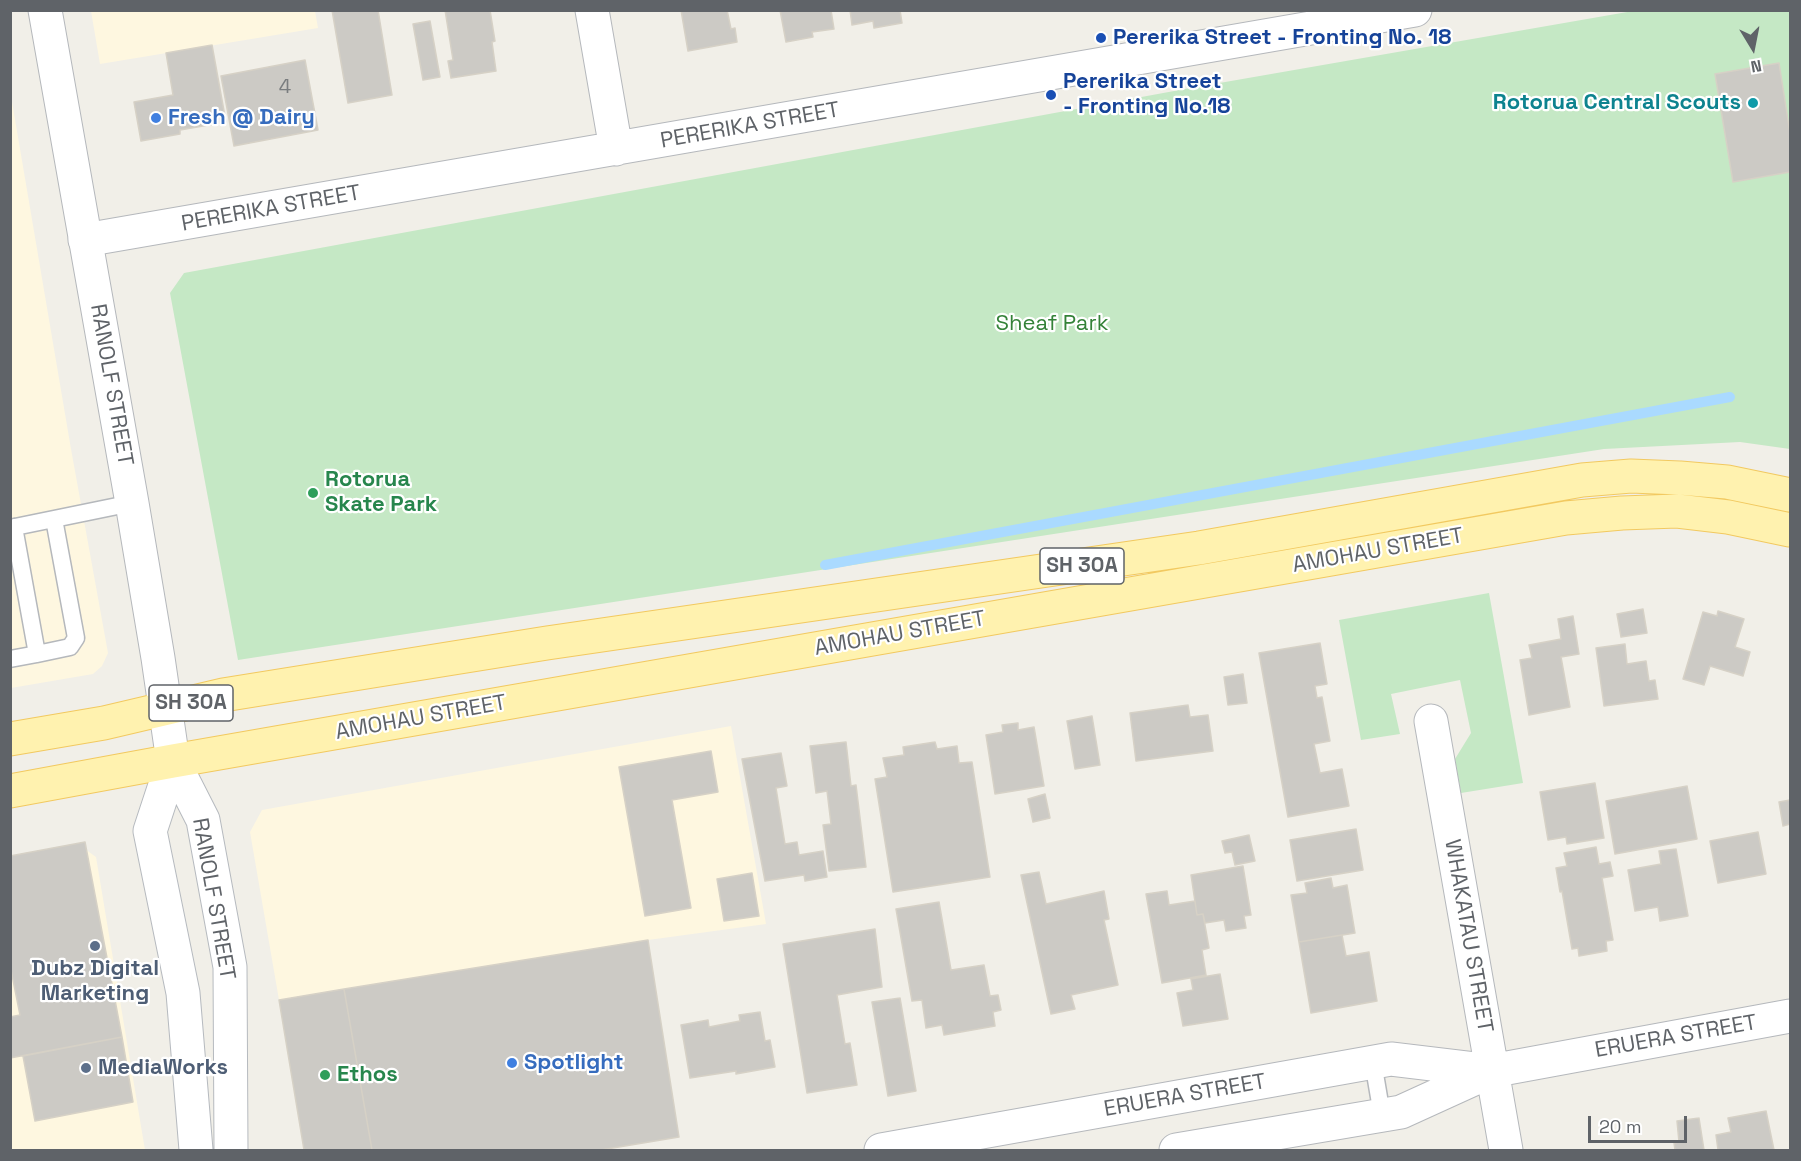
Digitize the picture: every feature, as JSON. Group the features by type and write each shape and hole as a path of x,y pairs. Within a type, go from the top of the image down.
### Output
{"main road":[{"name":"AMOHAU STREET","path":"10,739 87,727 223,695 547,642 1199,548 1582,480 1631,476 1680,478 1727,482 1791,495"},
{"name":"AMOHAU STREET","path":"10,791 1566,518 1677,511 1728,517 1791,530"},
{"path":"547,642 556,694"}],"street":[{"name":"RANOLF STREET","path":"45,10 132,503 173,761 203,820 230,967 231,1150"},
{"path":"592,10 616,149"},
{"name":"PERERIKA STREET","path":"85,240 1415,10"},
{"name":"WHAKATAU STREET","path":"1431,721 1506,1150"},
{"name":"RANOLF STREET","path":"173,761 150,831 183,993 196,1150"},
{"name":"ERUERA STREET","path":"1176,1150 1401,1112 1491,1071 1791,1016"},
{"name":"ERUERA STREET","path":"881,1150 920,1147 1392,1059 1491,1071"}],"lane":[{"path":"37,654 12,527 132,503"},
{"path":"10,659 70,647 76,638 54,519"},
{"path":"1373,1062 1382,1115"}],"shaded area":[{"path":"91,11 315,11 318,28 100,64"},
{"path":"10,90 108,653 102,666 93,674 11,688"},
{"path":"731,726 766,924 648,940 679,1137 601,1150 372,1150 344,989 279,1000 250,832 262,810"},
{"path":"78,844 96,857 145,1150 11,1150 11,856"}],"green space":[{"name":"Sheaf Park","path":"1633,11 1790,11 1790,449 1740,442 1604,449 238,660 170,293 184,273 1185,89"},
{"path":"1489,593 1523,783 1461,793 1455,759 1471,733 1460,680 1391,694 1400,734 1361,740 1339,620"}],"building":[{"path":"332,10 378,10 392,95 348,103"},
{"path":"445,10 490,10 495,41 492,42 496,71 451,78 448,61 453,60"},
{"path":"681,10 727,10 731,29 735,28 737,42 688,51"},
{"path":"780,10 831,10 834,29 812,32 813,37 786,42"},
{"path":"850,10 900,10 902,23 874,28 873,21 852,25"},
{"path":"430,21 440,77 423,80 413,24"},
{"path":"212,45 226,122 180,130 180,134 141,141 134,102 173,95 166,53"},
{"path":"305,60 318,130 234,146 221,76"},
{"name":"Rotorua Central Scouts","path":"1779,63 1790,133 1790,172 1733,182 1715,74"},
{"path":"1643,609 1647,633 1621,637 1617,614"},
{"path":"1718,611 1744,619 1735,647 1750,652 1743,676 1710,666 1704,685 1683,679 1703,612 1717,616"},
{"path":"1573,616 1579,654 1561,657 1570,707 1529,715 1520,660 1532,658 1529,645 1561,639 1558,619"},
{"path":"1320,643 1327,684 1315,686 1317,698 1322,697 1330,741 1314,744 1320,773 1342,769 1349,806 1288,817 1259,653"},
{"path":"1625,644 1627,664 1646,661 1649,681 1655,680 1658,699 1604,706 1596,648"},
{"path":"1243,674 1247,703 1228,705 1224,677"},
{"path":"1188,705 1190,717 1208,715 1213,751 1136,761 1130,713"},
{"path":"1092,716 1100,765 1075,769 1067,721"},
{"path":"1018,723 1018,730 1034,727 1044,786 995,794 986,735 1003,732 1002,725"},
{"path":"846,742 851,786 856,785 866,867 829,871 823,825 831,824 827,791 816,793 810,746"},
{"path":"935,742 937,749 957,746 959,763 972,762 990,877 893,892 875,779 887,777 883,758 904,755 903,747"},
{"path":"711,751 718,792 672,800 691,908 645,916 619,767"},
{"path":"781,753 787,786 776,788 785,844 797,842 799,855 823,851 827,877 805,881 804,875 765,881 742,759"},
{"path":"1595,783 1604,838 1567,844 1566,837 1548,840 1540,792"},
{"path":"1687,786 1697,839 1615,854 1606,801"},
{"path":"1045,794 1050,818 1033,822 1028,799"},
{"path":"1790,800 1790,824 1783,826 1779,802"},
{"path":"1356,829 1363,870 1297,881 1290,840"},
{"path":"1758,832 1766,874 1718,883 1710,841"},
{"path":"1249,835 1255,861 1235,865 1232,852 1225,853 1222,841"},
{"path":"85,842 122,1037 10,1058 10,1017 20,1015 10,965 10,856"},
{"path":"1596,847 1599,864 1610,862 1613,876 1602,878 1613,940 1606,941 1607,951 1579,956 1578,948 1572,949 1556,868 1567,866 1564,853"},
{"path":"1676,849 1688,916 1660,921 1658,907 1635,911 1628,870 1661,864 1659,851"},
{"path":"1243,866 1251,915 1244,916 1246,928 1226,931 1224,920 1205,923 1203,914 1197,915 1191,875"},
{"path":"1039,872 1046,904 1104,891 1109,919 1104,920 1118,985 1071,995 1075,1009 1051,1014 1021,875"},
{"path":"752,873 759,916 724,921 717,879"},
{"path":"1331,878 1333,888 1347,885 1355,933 1299,942 1291,895 1307,893 1305,883"},
{"path":"1167,891 1169,905 1195,901 1197,915 1203,914 1209,948 1202,950 1206,975 1162,983 1146,894"},
{"path":"939,902 951,970 984,965 990,996 998,995 1001,1010 993,1012 995,1026 944,1035 942,1025 926,1028 922,1000 912,1001 896,909"},
{"path":"875,929 882,987 837,995 845,1044 850,1043 857,1085 807,1093 783,944"},
{"path":"1342,935 1346,956 1369,952 1377,1001 1311,1013 1299,942"},
{"name":"Spotlight","path":"648,940 679,1137 601,1150 372,1150 344,989"},
{"path":"1220,974 1228,1019 1183,1026 1177,993 1193,990 1191,979"},
{"name":"Ethos","path":"344,989 372,1150 304,1150 279,1000"},
{"path":"900,998 916,1091 888,1096 872,1002"},
{"path":"760,1012 765,1041 770,1040 775,1067 736,1074 736,1071 690,1078 681,1025 708,1020 709,1027 740,1021 739,1015"},
{"path":"122,1037 133,1102 35,1121 23,1056"},
{"path":"1766,1111 1774,1150 1718,1150 1716,1135 1731,1132 1728,1118"},
{"path":"1699,1118 1704,1150 1675,1150 1674,1143 1679,1142 1677,1121"}],"waterway":[{"path":"825,565 1730,397"}],"place":[{"name":"Pererika Street - Fronting No. 18","path":"1101,38"},
{"name":"Pererika Street - Fronting No.18","path":"1051,95"},
{"name":"Rotorua Central Scouts","path":"1753,103"},
{"name":"Fresh @ Dairy","path":"156,118"},
{"name":"Rotorua Skate Park","path":"313,493"},
{"name":"Dubz Digital Marketing","path":"95,946"},
{"name":"Spotlight","path":"512,1063"},
{"name":"MediaWorks","path":"86,1068"},
{"name":"Ethos","path":"325,1075"}]}
